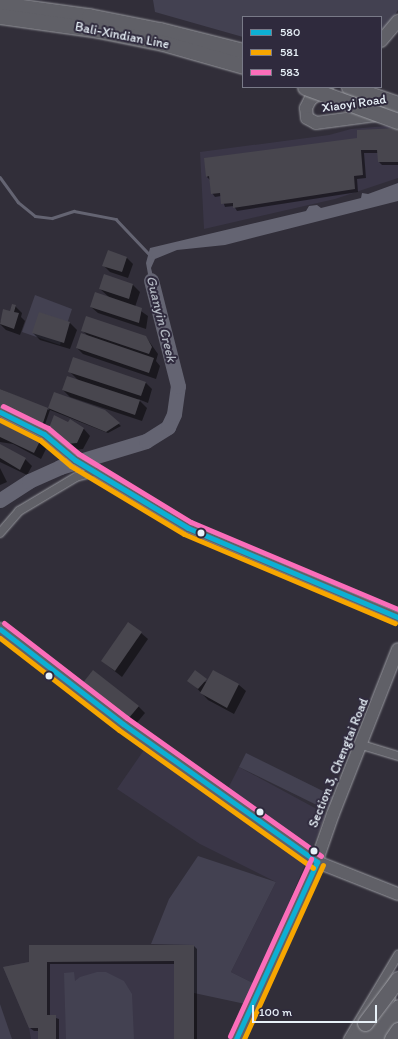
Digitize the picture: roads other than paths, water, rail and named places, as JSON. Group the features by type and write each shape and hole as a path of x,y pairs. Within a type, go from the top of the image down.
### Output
{"highway":[{"name":"Bali-Xindian Line","path":"0,4 89,16 160,30 242,51"},
{"name":"Bali-Xindian Line","path":"0,16 155,42 242,66"},
{"path":"308,88 398,121"},
{"path":"352,88 398,104"},
{"path":"356,1039 398,978"},
{"path":"376,1039 398,1007"},
{"path":"393,1039 398,1029"}],"street":[{"path":"382,40 398,21"},
{"name":"Xiaoyi Road","path":"326,88 310,100 306,108 307,118 316,123 398,112"},
{"path":"0,412 44,434 75,460 188,528 398,618"},
{"path":"0,533 19,511 76,477 95,472"},
{"path":"0,629 123,724 317,862 398,894"},
{"name":"Section 3, Chengtai Road","path":"236,1039 317,862 333,814 362,745 398,649"},
{"path":"362,745 398,756"},
{"path":"348,1039 398,954"},
{"path":"366,1039 381,1014 398,978"}],"water":[{"path":"398,183 398,201 225,245 177,250 155,259 151,268 158,297 153,302 146,263 150,248 306,211 309,206 317,205 321,208 361,198 362,193 368,194"}],"waterway":[{"path":"0,177 18,202 35,216 52,218 74,211 116,219 150,255"},
{"name":"Guanyin Creek","path":"0,500 29,481 60,467 146,441 168,427 174,414 178,386 151,280"}]}
